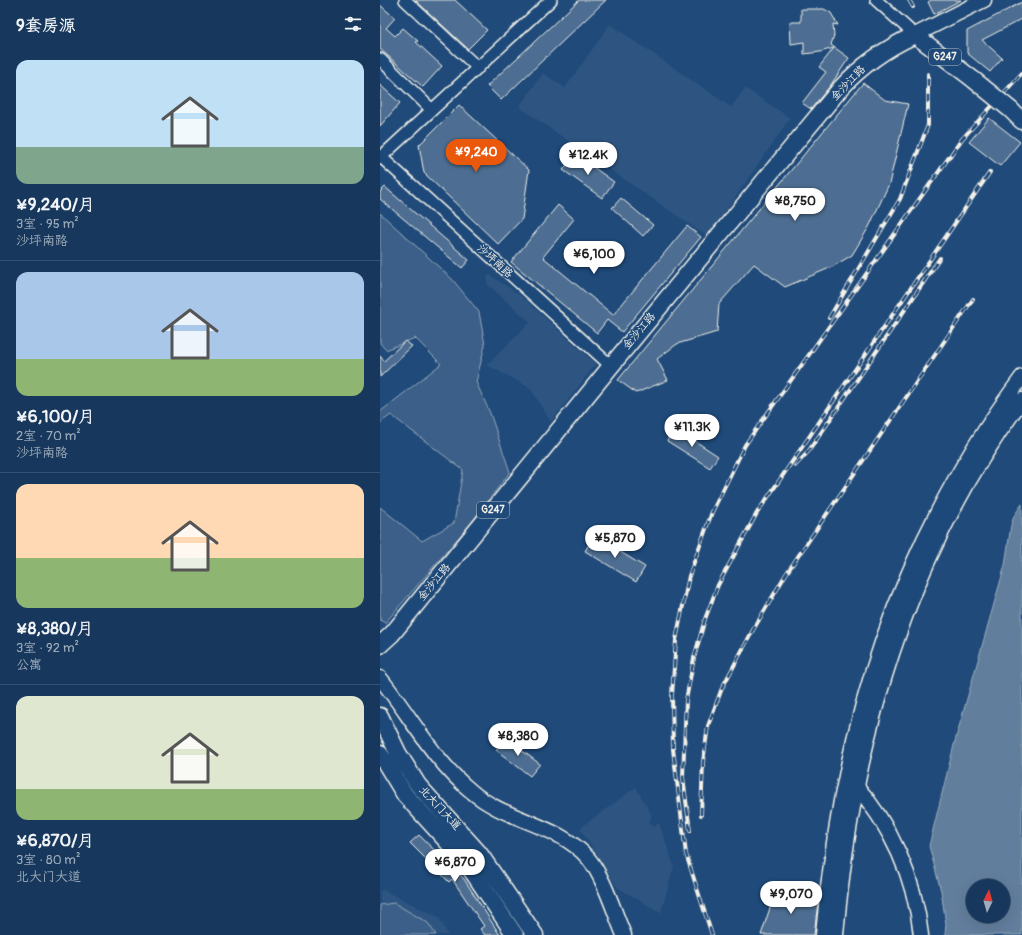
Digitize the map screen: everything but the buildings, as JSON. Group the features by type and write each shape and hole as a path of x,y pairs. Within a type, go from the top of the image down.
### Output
{"highway":[{"name":"G247","path":"915,35 974,80 1017,116"},
{"name":"金沙江路","path":"380,645 392,634 594,386 849,80 886,50 915,35"},
{"name":"北大门大道","path":"380,716 398,753 418,785 479,852 535,935"},
{"name":"北大门大道","path":"380,754 405,795 466,862 515,935"}],"main road":[{"path":"915,35 984,0"},
{"path":"823,935 835,837 846,774 860,712 877,655 912,563 963,464 1022,377"},
{"path":"836,935 848,839 860,790 879,695 911,599 956,504 996,438 1022,400"},
{"path":"380,678 403,706 438,757 470,791 502,812 558,835 585,855 596,872 624,935"},
{"path":"846,774 860,790 884,825 903,862 915,900 921,935"}],"street":[{"path":"405,0 478,68"},
{"path":"380,157 551,0"},
{"path":"876,0 915,35"},
{"path":"380,60 432,110"},
{"name":"沙坪南路","path":"380,157 611,366"}],"shaded area":[{"path":"610,24 731,107 745,88 790,118 708,237 519,107 543,73 565,88"},
{"path":"380,213 452,279 479,312 485,345 476,382 490,413 510,472 471,523 385,623 380,620 380,507 422,541 454,523 463,470 391,415 380,423 380,412 441,364 415,338 386,350 380,343"},
{"path":"488,274 520,295 596,364 551,422 530,388 487,365 530,322 487,284"},
{"path":"1022,504 1022,935 945,935 946,924 941,891 929,846 955,741 1005,565 1011,525 1014,516"},
{"path":"636,787 652,816 649,821 654,827 659,823 674,866 661,913 617,887 580,828"},
{"path":"383,890 439,917 448,935 380,935 380,891"},
{"path":"394,903 428,923 436,935 380,935 380,905"}],"railway":[{"path":"909,0 913,7"},
{"path":"712,935 686,854 673,749 672,695 676,640 689,576 712,512 745,445 962,139 1022,73"},
{"path":"829,318 900,199 928,125 928,74"},
{"path":"690,831 683,777 686,700 694,658 705,619 718,585 757,513 990,172"},
{"path":"795,466 808,452 940,258"},
{"path":"701,815 703,762 708,726 722,688 753,630 786,574 973,299"}]}
